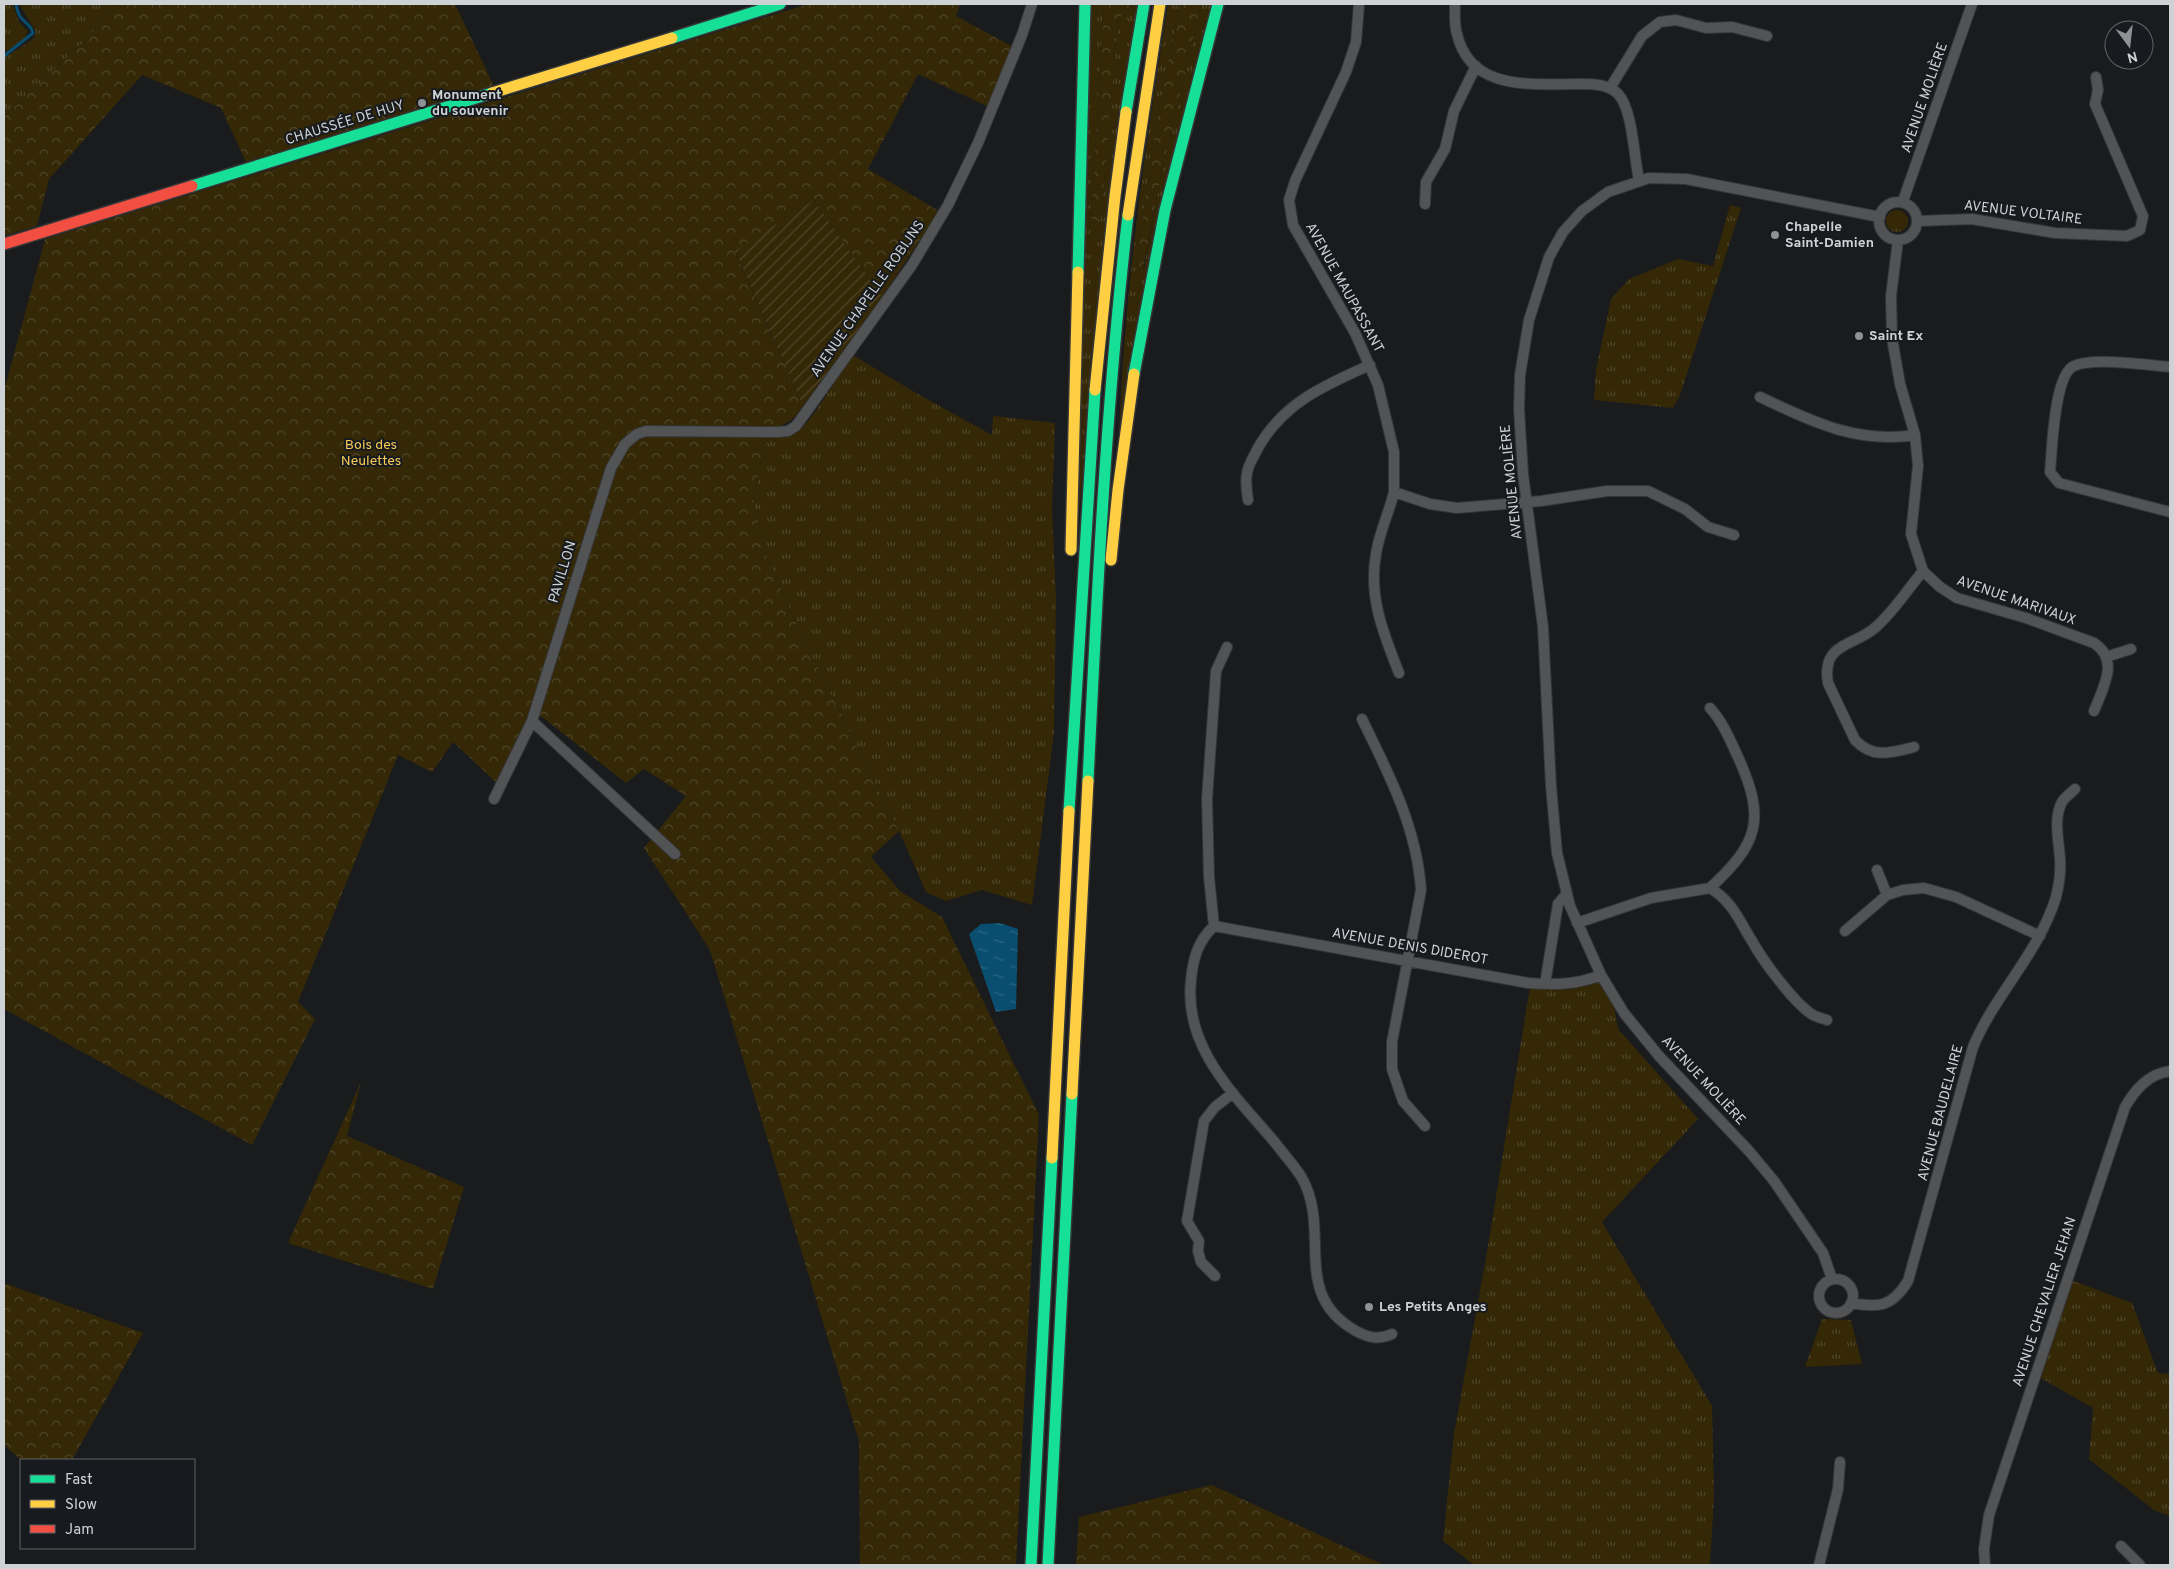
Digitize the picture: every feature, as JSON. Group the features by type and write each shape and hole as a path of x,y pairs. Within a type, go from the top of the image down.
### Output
{"main road":[{"name":"CHAUSSÉE DE HUY","path":"4,244 780,4"},
{"path":"1071,562 1085,4"},
{"path":"1031,1565 1078,638 1102,300 1119,159 1144,4"},
{"path":"1048,1565 1100,525 1119,293 1135,160 1160,4"},
{"path":"1094,648 1105,630 1112,540 1126,429 1152,274 1174,171 1218,4"},
{"path":"1070,601 1070,620 1078,638"}],"street":[{"name":"AVENUE CHAPELLE ROBIJNS","path":"632,438 637,434 651,430 778,432 788,431 796,426 912,265 948,206 982,134 1022,35 1032,4"},
{"name":"AVENUE MAUPASSANT","path":"1359,4 1354,50 1346,72 1295,181 1291,191 1289,208 1297,234 1355,333 1370,365 1378,385 1394,452 1394,492 1380,538 1374,576 1376,607 1399,673"},
{"path":"1455,4 1457,35 1467,56 1487,74 1505,82 1595,84 1610,88 1620,97 1626,108 1639,180"},
{"name":"AVENUE MOLIÈRE","path":"1903,201 1972,4"},
{"path":"1610,88 1642,36 1660,22 1676,20 1706,28 1732,26 1767,36"},
{"path":"1425,204 1426,182 1445,149 1454,111 1476,66"},
{"name":"AVENUE VOLTAIRE","path":"1918,221 1960,218 2054,233 2127,236 2138,233 2142,225 2143,216 2095,104 2098,90 2096,78"},
{"name":"AVENUE MOLIÈRE","path":"1832,1279 1823,1253 1774,1181 1649,1044 1624,1013 1601,975 1577,923 1566,893 1557,853 1551,786 1543,627 1519,429 1520,375 1529,320 1546,265 1563,232 1582,211 1608,192 1639,180 1660,177 1696,180 1880,217"},
{"path":"1903,201 1909,205 1918,221 1911,233 1898,240 1884,234 1881,228 1880,217 1888,205 1903,201"},
{"name":"AVENUE MARIVAUX","path":"1898,240 1891,296 1892,338 1900,384 1915,435 1918,466 1911,534 1923,571 1940,587 1957,598 2026,618 2094,643 2103,649 2106,657"},
{"path":"2170,366 2093,362 2073,366 2067,371 2059,393 2050,472 2059,483 2170,512"},
{"path":"1248,500 1247,471 1260,445 1282,416 1300,400 1322,386 1370,365"},
{"path":"1760,397 1819,425 1844,432 1897,438 1915,435"},
{"name":"PAVILLON","path":"494,799 532,721 611,468 618,453 632,438"},
{"path":"1394,492 1430,504 1457,508 1527,502 1607,491 1648,491 1685,509 1708,527 1734,534"},
{"path":"1914,747 1889,754 1878,754 1862,747 1855,740 1828,683 1827,673 1831,657 1838,649 1876,628 1923,571"},
{"path":"1227,647 1216,671 1207,799 1209,877 1214,926 1202,939 1195,956 1190,986 1194,1029 1206,1056 1291,1162 1305,1186 1315,1220 1314,1268 1328,1306 1345,1324 1366,1336 1378,1338 1392,1334"},
{"path":"2094,712 2106,679 2106,657 2131,649"},
{"path":"1577,923 1651,898 1710,888 1743,854 1751,836 1755,815 1749,782 1720,718 1710,708"},
{"path":"1362,719 1386,767 1408,823 1419,866 1421,890 1392,1042 1392,1069 1403,1101 1425,1126"},
{"path":"532,721 675,854"},
{"name":"AVENUE BAUDELAIRE","path":"1851,1303 1869,1307 1880,1306 1896,1297 1908,1281 1973,1047 1985,1021 2040,936 2058,886 2060,810 2062,802 2075,789"},
{"path":"1877,870 1887,895"},
{"path":"1710,888 1734,908 1761,956 1775,975 1813,1015 1827,1020"},
{"path":"1845,931 1887,895 1914,888 1938,890 2040,936"},
{"path":"1545,984 1558,904 1566,893"},
{"name":"AVENUE DENIS DIDEROT","path":"1214,926 1545,984 1567,984 1586,981 1601,975"},
{"name":"AVENUE CHEVALIER JEHAN","path":"1984,1565 1984,1549 1989,1514 2122,1115 2134,1090 2147,1080 2170,1071"},
{"path":"1215,1276 1202,1262 1198,1251 1199,1241 1187,1222 1204,1121 1215,1107 1234,1093"},
{"path":"1832,1279 1839,1279 1848,1284 1853,1295 1851,1303 1840,1312 1832,1312 1823,1307 1820,1293 1825,1283 1832,1279"},
{"path":"1819,1565 1838,1489 1840,1462"},
{"path":"2121,1546 2140,1565"}],"green space":[{"path":"4,4 13,4 19,22 28,31 23,41 4,53"},
{"path":"19,4 114,4 89,37 4,117 4,58 33,39 36,32"},
{"path":"114,4 455,4 494,86 246,162 221,108 142,75 49,179 37,226 4,236 4,117 89,37"},
{"name":"Bois des Neulettes","path":"808,4 960,4 956,16 1015,48 989,107 918,74 868,169 939,211 882,297 814,200 735,252 803,406 790,421 771,428 767,437 753,499 765,553 799,630 899,831 871,857 900,891 942,917 1039,1115 1016,1565 860,1565 859,1441 710,950 644,848 686,796 644,769 626,783 532,709 498,784 453,742 432,772 398,755 298,1002 315,1019 252,1145 4,1009 4,391 45,239"},
{"path":"1091,4 1104,4 1091,220 1101,218 1118,17 1129,14 1131,4 1137,4 1077,528"},
{"path":"1104,4 1131,4 1129,14 1118,17 1101,219 1091,221"},
{"path":"1168,4 1180,4 1160,102 1145,201 1137,267 1144,269 1159,185 1201,4 1211,4 1119,438 1126,329 1137,220"},
{"path":"1180,4 1201,4 1159,185 1143,270 1137,267 1145,201 1160,102"},
{"path":"814,200 882,297 803,406 735,251"},
{"path":"1730,205 1741,208 1680,395 1673,408 1594,400 1596,370 1611,299 1629,279 1678,259 1713,266"},
{"path":"1897,210 1905,213 1908,221 1905,229 1897,232 1889,229 1886,221 1889,213"},
{"path":"851,354 992,435 993,416 1055,423 1052,509 1056,599 1054,732 1032,905 982,890 946,901 926,892 899,831 799,630 765,553 753,499 767,437 778,438 787,436 801,429 825,398"},
{"path":"1601,982 1614,1007 1618,1029 1698,1119 1602,1222 1712,1406 1714,1497 1710,1563 1709,1565 1474,1565 1443,1541 1454,1434 1486,1258 1530,987 1568,990"},
{"path":"361,1082 347,1136 464,1187 433,1289 288,1243"},
{"path":"2071,1280 2132,1303 2158,1373 2170,1374 2170,1516 2154,1510 2089,1459 2093,1408 2039,1377"},
{"path":"4,1283 143,1333 73,1459 20,1459 4,1445"},
{"path":"1822,1319 1851,1320 1862,1364 1805,1367"},
{"path":"1212,1485 1384,1565 1076,1565 1079,1517"}],"water":[{"path":"1000,923 1018,929 1016,1009 996,1012 969,934 981,924"}],"waterway":[{"path":"4,56 33,33 19,15 16,4"}],"traffic: fast":[{"path":"672,38 780,4"},
{"path":"1078,272 1085,4"},
{"path":"1126,112 1144,4"},
{"path":"1134,374 1165,210 1218,4"},
{"path":"192,186 492,93"},
{"path":"1088,781 1108,427 1128,215"},
{"path":"1069,811 1095,390"},
{"path":"1048,1565 1072,1094"},
{"path":"1031,1565 1052,1158"}],"traffic: slow":[{"path":"1128,215 1160,4"},
{"path":"492,93 672,38"},
{"path":"1095,390 1115,196 1126,112"},
{"path":"1071,550 1078,272"},
{"path":"1111,560 1118,490 1134,374"},
{"path":"1072,1094 1088,781"},
{"path":"1052,1158 1069,811"}],"traffic: jam":[{"path":"4,244 192,186"}],"place":[{"name":"Monument du souvenir","path":"422,103"},
{"name":"Chapelle Saint-Damien","path":"1775,235"},
{"name":"Saint Ex","path":"1859,336"},
{"name":"Les Petits Anges","path":"1369,1307"}]}
